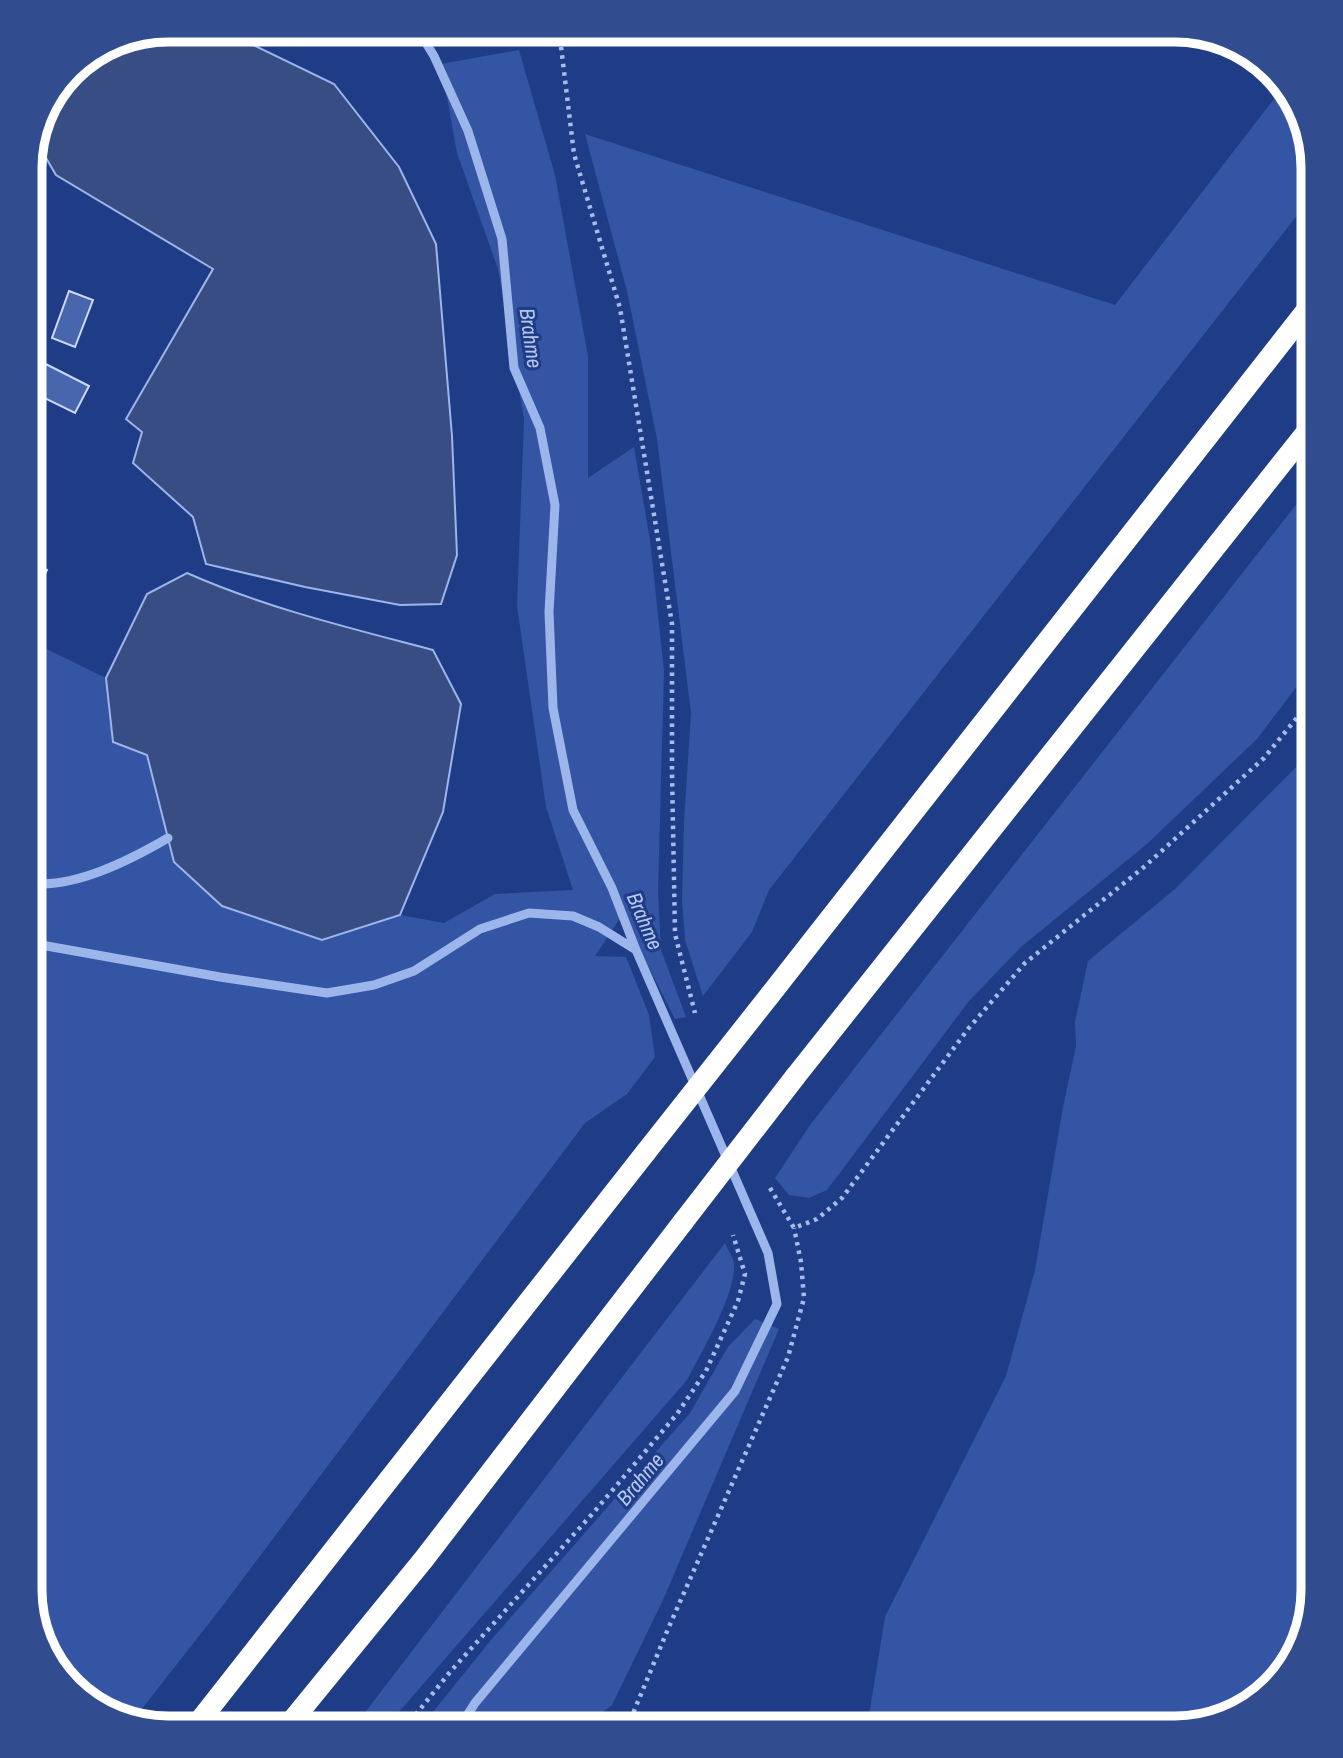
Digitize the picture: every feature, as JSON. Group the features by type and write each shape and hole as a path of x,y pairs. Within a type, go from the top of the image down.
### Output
{"highway":[{"path":"203,1716 1301,317"},
{"path":"296,1716 424,1559 795,1077 1301,439"}],"path":[{"path":"560,42 574,154 620,308 673,624 675,934 695,1013"},
{"path":"794,1228 817,1219 842,1198 968,1029 1026,963 1144,867 1264,758 1301,713"},
{"path":"632,1716 788,1357 804,1298 801,1262 794,1228 770,1188"},
{"path":"415,1716 450,1672 603,1502 677,1414 706,1371 738,1301 745,1275 733,1235"}],"shaded area":[{"path":"168,42 247,42 334,84 399,167 436,244 452,436 457,555 441,604 400,605 206,564 193,517 133,463 142,432 126,419 213,269 56,175 43,152 46,135 63,98 85,73 98,63 135,46"},
{"path":"519,50 555,175 588,356 588,478 634,447 650,540 664,671 658,892 661,950 686,1017 675,1019 622,915 595,956 626,957 649,1015 655,1057 627,1094 585,1123 224,1604 139,1713 105,1699 73,1673 52,1638 43,1607 42,647 106,678 113,742 147,755 323,940 400,915 444,923 495,894 573,890 546,807 517,606 524,419 498,269 457,153 441,64"},
{"path":"1277,95 1297,135 1301,168 1301,210 769,890 752,932 703,996 685,940 682,899 684,822 691,713 657,439 627,291 585,134 1115,305"},
{"path":"1301,498 1301,681 1257,739 1147,844 1021,947 969,1001 827,1190 809,1198 789,1195 775,1178 810,1125"},
{"path":"187,573 278,607 433,650 461,704 443,812 400,915 322,940 222,906 174,862 147,755 113,742 106,678 147,594"},
{"path":"1301,762 1301,1590 1297,1623 1284,1653 1258,1685 1238,1699 1208,1712 1175,1716 869,1716 885,1617 1006,1376 1035,1270 1076,1046 1075,1022 1088,961 1175,889"},
{"path":"725,1243 734,1263 730,1290 687,1380 395,1716 362,1716"},
{"path":"755,1319 779,1329 663,1600 612,1705 598,1716 430,1716 491,1640 690,1413 728,1347"}],"building":[{"path":"69,291 93,300 75,347 52,338"},
{"path":"42,362 89,386 75,413 42,397"},
{"path":"42,567 47,570 42,580"}],"waterway":[{"name":"Brahme","path":"425,42 468,131 502,239 514,368 540,428 555,505 549,612 553,708 573,810 612,888 636,950 768,1253 777,1304 735,1391 467,1716"},
{"path":"42,884 65,882 101,871 168,838"},
{"path":"42,945 327,993 374,985 414,971 480,929 529,913 573,916 599,927 636,950"}]}
